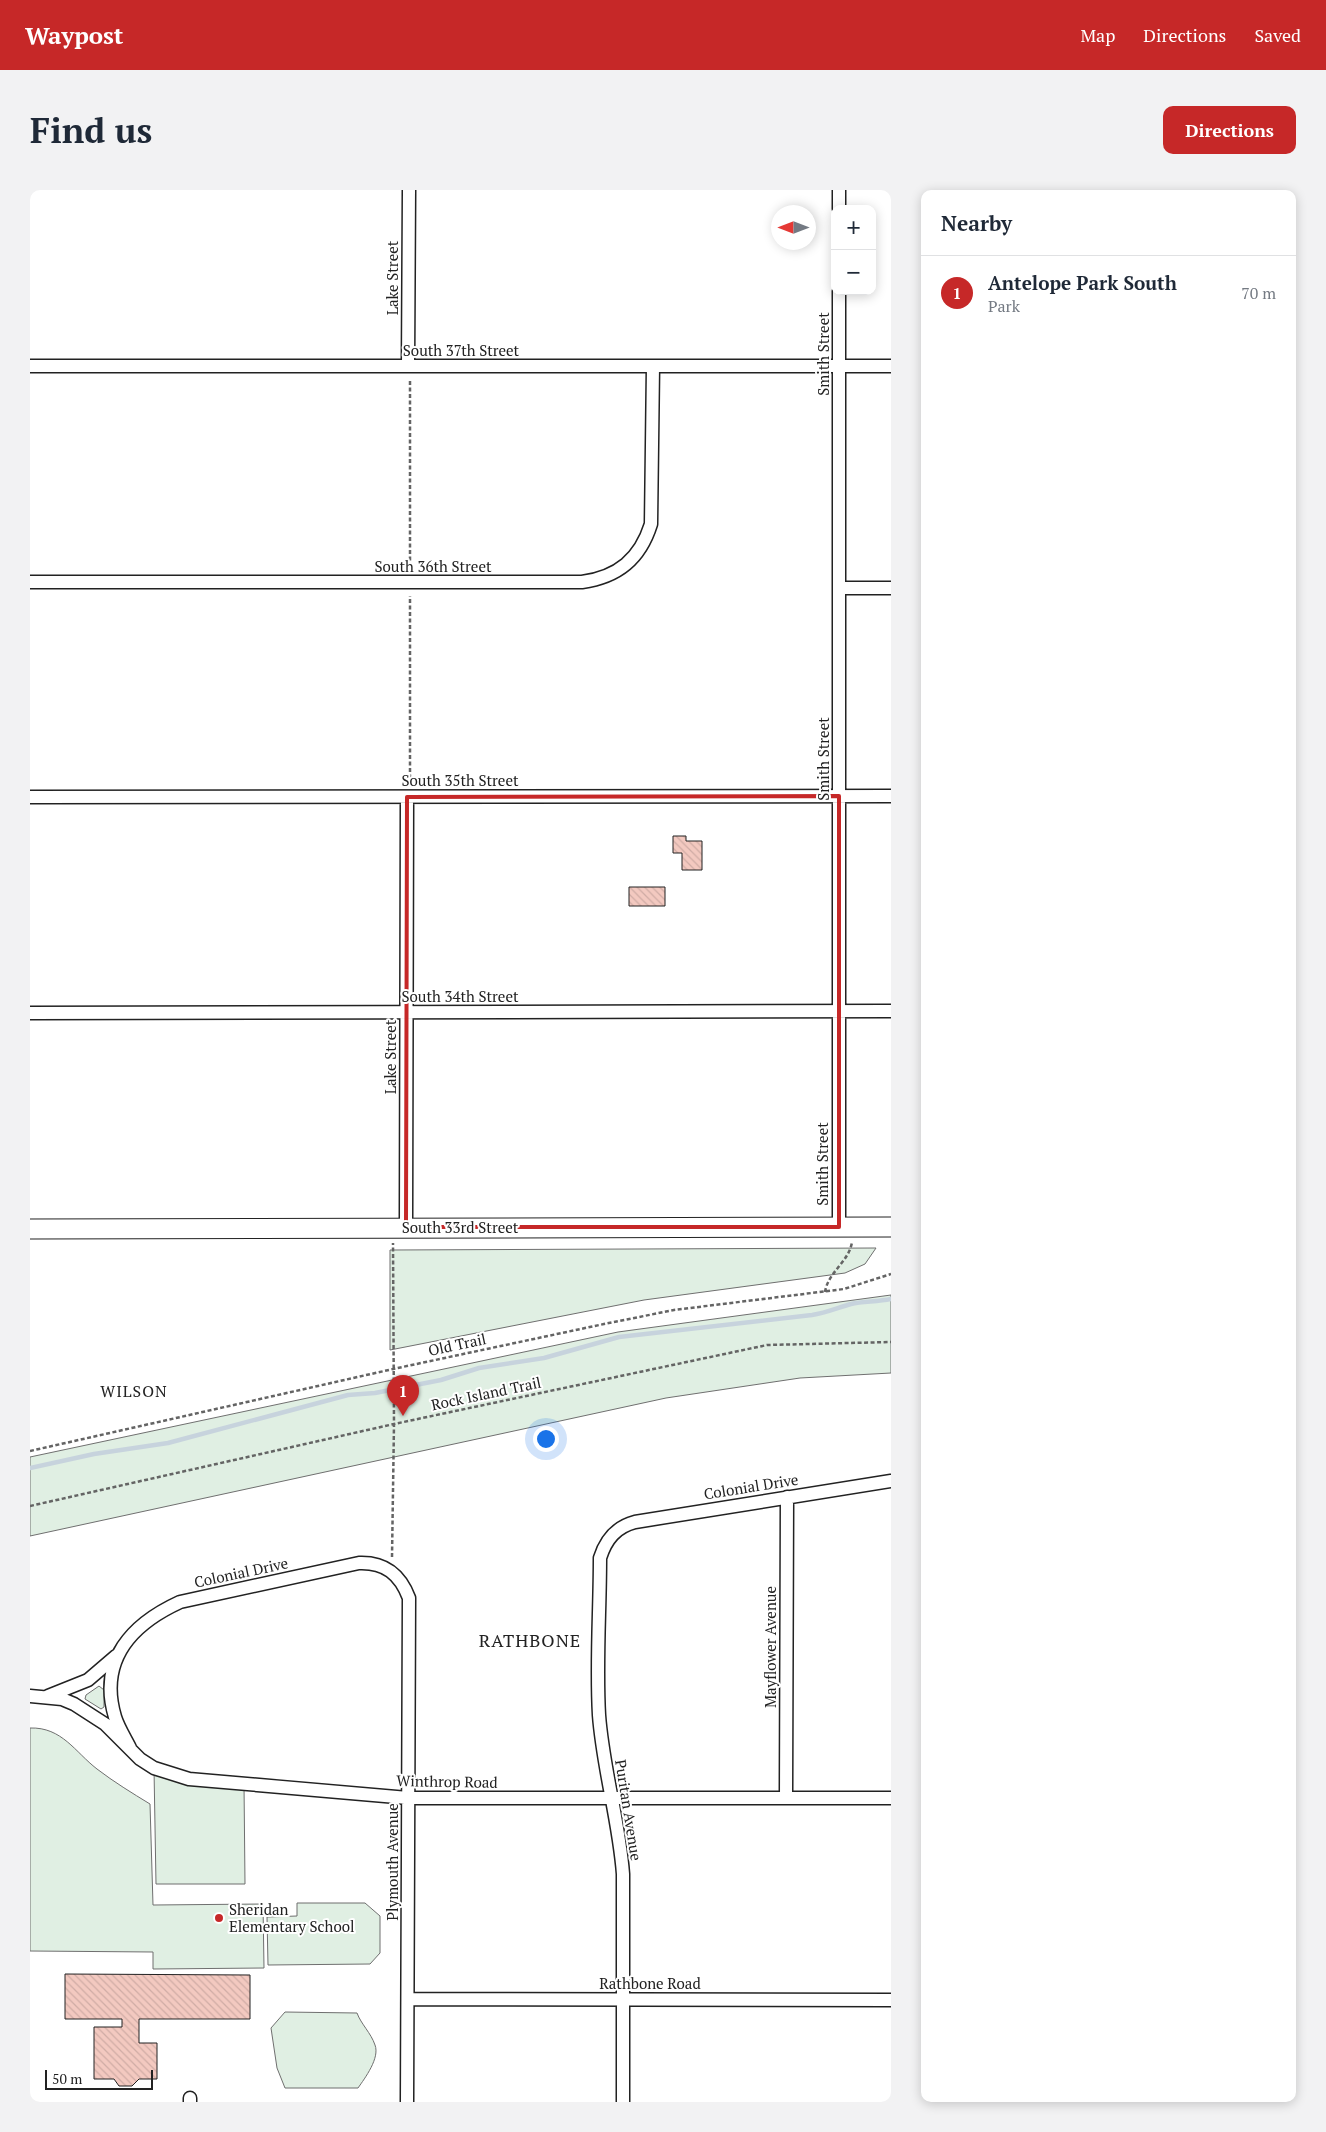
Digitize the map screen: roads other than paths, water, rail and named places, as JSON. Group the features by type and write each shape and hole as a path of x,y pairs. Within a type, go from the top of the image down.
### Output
{"main road":[{"name":"South 33rd Street","path":"30,1229 891,1227"}],"street":[{"name":"Lake Street","path":"408,366 409,190"},
{"path":"839,190 839,205"},
{"name":"Smith Street","path":"839,295 838,1011 846,1227"},
{"name":"South 37th Street","path":"30,366 891,366"},
{"name":"South 36th Street","path":"30,582 582,582 600,580 623,568 636,556 651,524 653,366"},
{"path":"839,588 891,588"},
{"name":"South 35th Street","path":"30,797 891,796"},
{"name":"Lake Street","path":"399,1228 407,1012 407,797"},
{"name":"South 34th Street","path":"30,1013 891,1011"},
{"name":"Colonial Drive","path":"618,1529 635,1522 891,1481"},
{"name":"Mayflower Avenue","path":"786,1797 787,1497"},
{"name":"Puritan Avenue","path":"618,1529 608,1540 600,1558 599,1714 611,1798 621,1843 623,1874 623,2102"},
{"name":"Colonial Drive","path":"46,1697 61,1693 88,1680 118,1654 135,1629 162,1610 180,1602 359,1563 372,1563 391,1570"},
{"name":"Plymouth Avenue","path":"391,1570 404,1585 409,1598 407,2102"},
{"name":"Colonial Drive","path":"118,1654 112,1673 110,1697 115,1718 130,1748"},
{"name":"Winthrop Road","path":"30,1696 46,1697 74,1704 104,1724 140,1759 154,1768 189,1779 408,1798 891,1798"},
{"name":"Rathbone Road","path":"408,1999 891,2000"}],"waterway":[{"path":"30,1468 94,1454 168,1443 348,1395 375,1393 441,1380 479,1368 544,1358 619,1337 812,1315 851,1304 891,1299"}],"place":[{"name":"Antelope Park South","path":"403,1416"},
{"name":"Sheridan Elementary School","path":"219,1918"}],"district":[{"name":"WILSON","path":"134,1391"},
{"name":"RATHBONE","path":"530,1640"}]}
